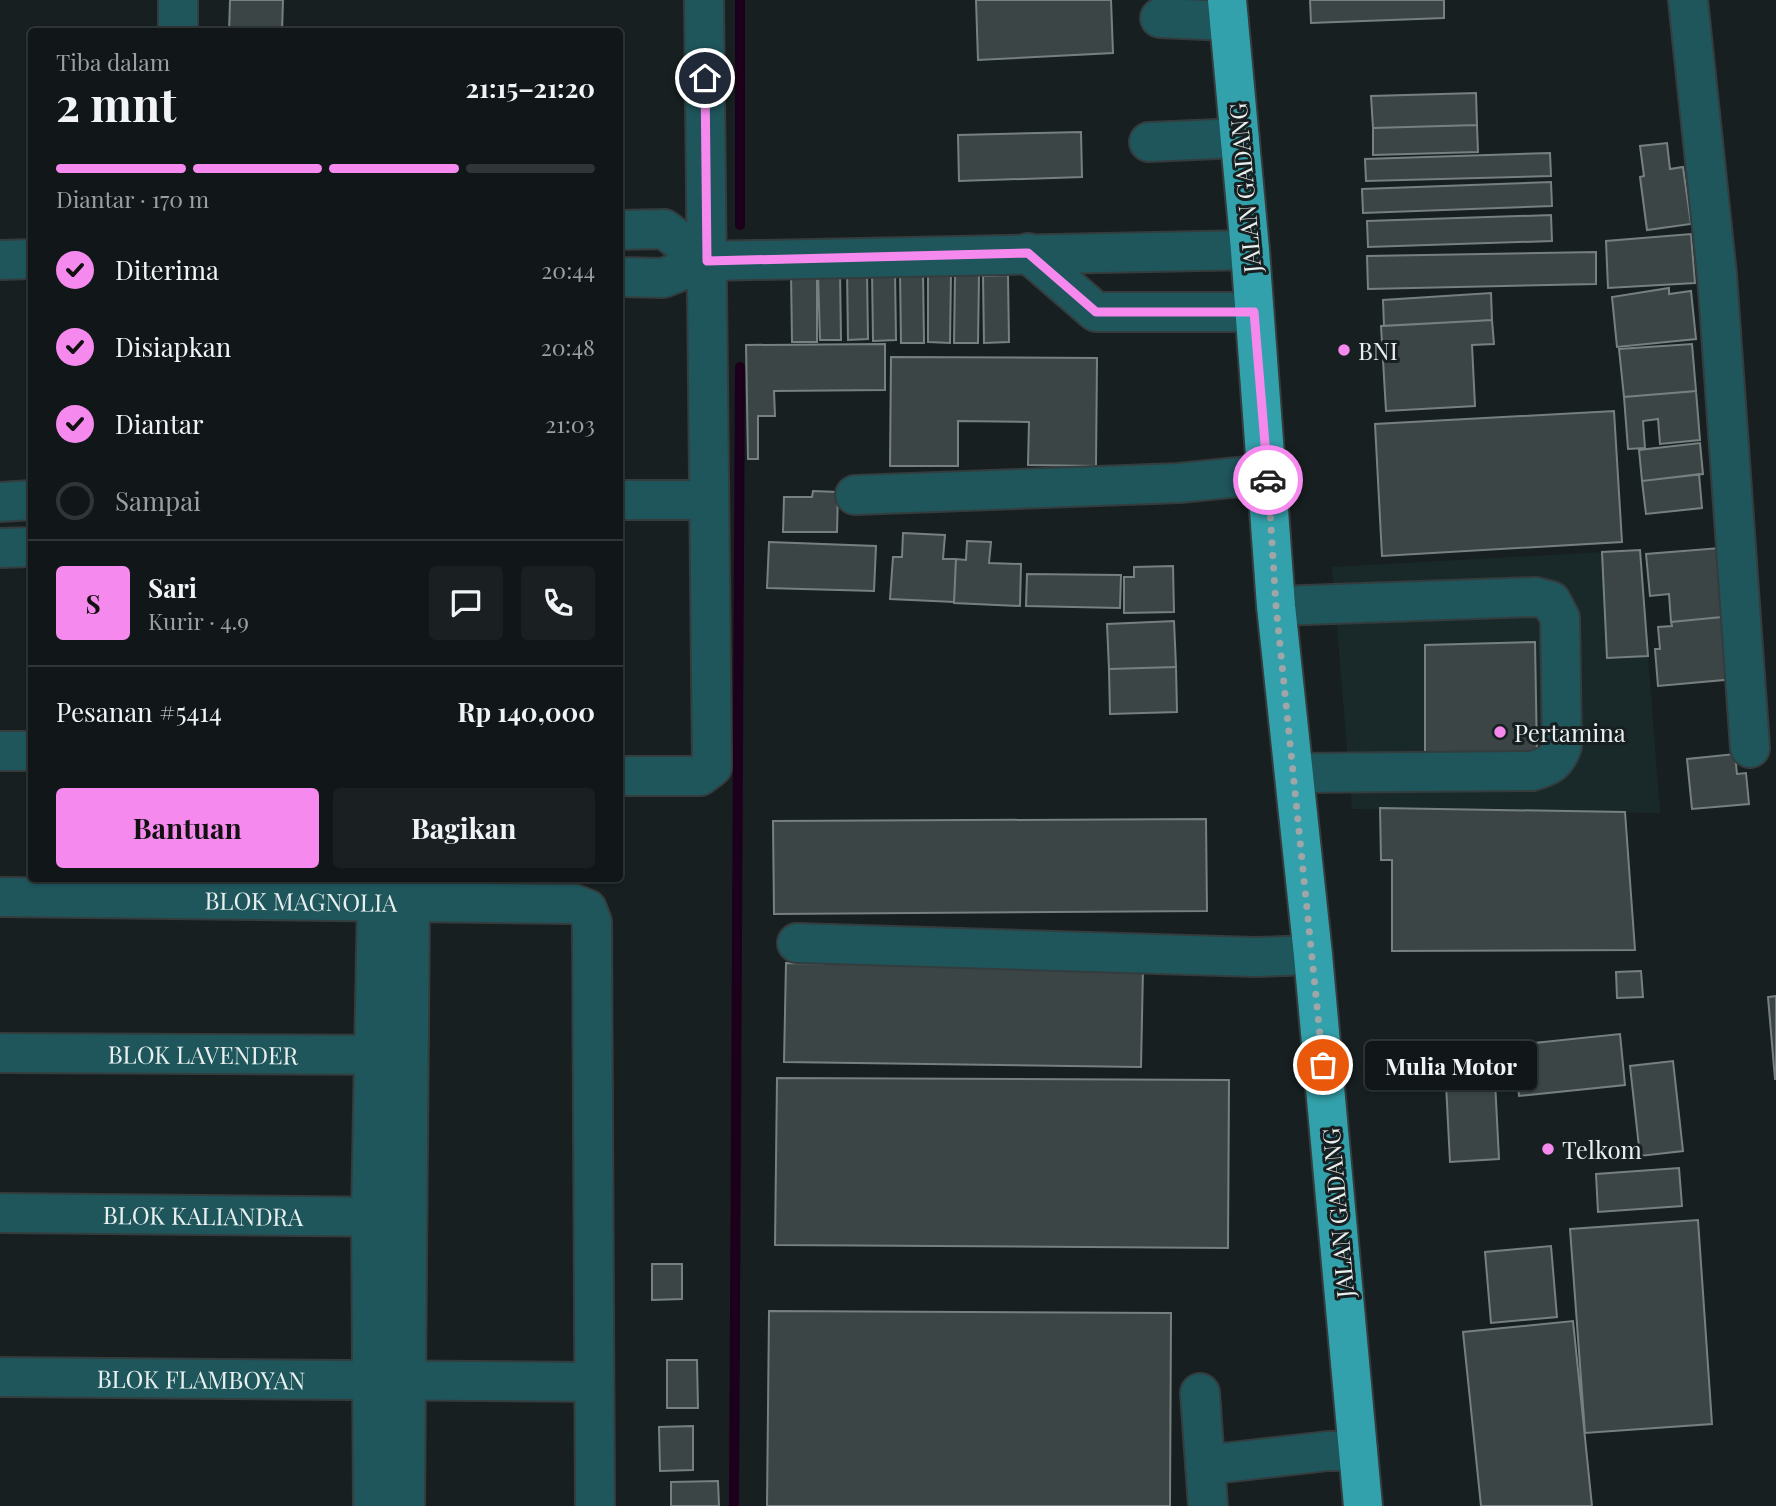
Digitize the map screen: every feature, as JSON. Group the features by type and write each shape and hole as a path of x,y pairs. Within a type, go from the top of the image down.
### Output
{"highway":[{"name":"JALAN GADANG","path":"1228,11 1250,250 1276,606 1313,955 1363,1506"}],"street":[{"path":"178,0 178,28"},
{"path":"623,776 700,776 712,767 704,0"},
{"path":"1688,0 1717,275 1751,748"},
{"path":"1160,18 1228,11"},
{"path":"1149,142 1240,138"},
{"path":"623,230 664,229 707,261"},
{"path":"623,278 663,278 707,261 1250,250"},
{"path":"1028,253 1096,312 1254,312"},
{"path":"0,260 28,259"},
{"path":"855,495 1179,483 1268,474"},
{"path":"0,502 28,500"},
{"path":"623,500 709,500"},
{"path":"0,548 28,547"},
{"path":"1276,606 1536,597 1551,601 1560,618 1562,746 1557,761 1547,767 1532,771 1295,773"},
{"path":"0,751 28,751"},
{"name":"BLOK MAGNOLIA","path":"0,897 575,904 587,909 592,922 594,1382"},
{"path":"373,1506 388,1379 393,901"},
{"path":"797,943 1255,957 1313,955"},
{"name":"BLOK LAVENDER","path":"0,1053 390,1055"},
{"name":"BLOK KALIANDRA","path":"0,1213 388,1217"},
{"name":"BLOK FLAMBOYAN","path":"0,1377 594,1382"},
{"path":"388,1379 405,1506"},
{"path":"594,1382 595,1506"},
{"path":"1200,1393 1208,1506"},
{"path":"1205,1465 1328,1451 1359,1451"}],"shaded area":[{"name":"Pertamina","path":"1640,550 1660,813 1352,809 1332,567"}],"building":[{"path":"230,0 283,0 282,28 229,28"},
{"path":"976,0 1111,0 1113,53 978,60"},
{"path":"1310,0 1444,0 1444,18 1311,23"},
{"path":"1476,93 1477,125 1373,128 1371,96"},
{"path":"1477,125 1478,152 1373,155 1373,128"},
{"path":"1081,132 1082,177 959,181 958,135"},
{"path":"1667,143 1670,169 1683,167 1691,224 1647,230 1640,177 1644,176 1640,146"},
{"path":"1550,153 1551,176 1366,181 1365,159"},
{"path":"1551,182 1552,206 1363,213 1362,189"},
{"path":"1551,215 1552,241 1368,247 1367,221"},
{"path":"1691,234 1695,283 1608,288 1606,241"},
{"path":"1596,252 1596,284 1368,289 1367,256"},
{"path":"847,270 867,270 868,339 848,340"},
{"path":"895,270 896,340 873,341 872,271"},
{"path":"923,271 924,343 901,343 900,272"},
{"path":"791,272 817,272 817,342 792,342"},
{"path":"840,272 841,340 820,340 818,273"},
{"path":"951,272 950,343 928,342 928,273"},
{"path":"955,275 979,275 978,343 954,343"},
{"path":"1008,275 1009,342 984,343 983,276"},
{"path":"1669,288 1669,294 1691,291 1696,339 1617,347 1612,297"},
{"path":"1491,293 1492,320 1384,326 1383,300"},
{"path":"1492,320 1494,344 1472,345 1475,406 1386,411 1381,326"},
{"path":"885,344 885,390 774,391 775,416 758,416 758,459 748,459 746,345"},
{"path":"1692,344 1696,391 1624,397 1619,349"},
{"path":"891,357 1097,358 1096,466 1028,465 1029,422 958,421 958,466 890,466"},
{"path":"1696,391 1700,440 1660,444 1658,419 1643,421 1645,448 1628,449 1624,397"},
{"path":"1614,411 1622,542 1382,556 1375,424"},
{"path":"1700,443 1703,474 1642,481 1639,450"},
{"path":"1699,474 1702,508 1646,514 1642,481"},
{"path":"813,491 838,492 837,532 783,532 784,497 812,497"},
{"path":"903,533 945,535 943,559 956,559 954,602 890,599 893,557 902,557"},
{"path":"967,541 991,542 989,563 1021,564 1020,606 954,603 956,559 966,560"},
{"path":"769,542 876,546 874,591 767,588"},
{"path":"1720,548 1722,617 1671,622 1669,594 1650,596 1646,554"},
{"path":"1640,550 1648,656 1607,658 1602,552"},
{"path":"1173,566 1174,612 1124,613 1124,577 1134,577 1134,567"},
{"path":"1027,574 1121,575 1120,608 1026,606"},
{"path":"1722,617 1735,679 1658,686 1655,649 1660,649 1658,627 1672,626 1671,622"},
{"path":"1174,621 1176,667 1109,669 1107,624"},
{"path":"1535,642 1537,756 1425,758 1425,645"},
{"path":"1176,667 1177,712 1110,714 1109,669"},
{"path":"1735,754 1737,774 1746,773 1749,804 1692,809 1687,759"},
{"path":"1380,808 1625,812 1635,950 1392,951 1392,860 1381,860"},
{"path":"1206,819 1207,911 774,914 773,821"},
{"path":"786,963 1143,968 1141,1067 784,1062"},
{"path":"1641,971 1643,997 1617,998 1616,972"},
{"path":"1776,996 1776,1079 1775,1079 1768,997"},
{"path":"1620,1034 1625,1085 1519,1096 1514,1045"},
{"path":"1493,1042 1499,1159 1450,1162 1444,1045"},
{"path":"1673,1061 1683,1151 1640,1156 1630,1066"},
{"path":"777,1078 1229,1080 1228,1248 775,1245"},
{"path":"1679,1168 1682,1206 1598,1212 1596,1174"},
{"path":"1698,1220 1712,1424 1585,1433 1570,1229"},
{"path":"1551,1246 1557,1317 1491,1323 1485,1252"},
{"path":"652,1264 682,1264 682,1299 652,1300"},
{"path":"769,1311 1171,1313 1170,1506 767,1506"},
{"path":"1573,1321 1592,1506 1481,1506 1463,1332"},
{"path":"667,1360 697,1360 698,1408 667,1408"},
{"path":"693,1426 693,1470 660,1471 659,1427"},
{"path":"718,1481 719,1506 671,1506 671,1482"}],"waterway":[{"path":"740,0 740,225"},
{"path":"734,1506 740,367"}],"way so far":[{"path":"1268,480 1276,606 1323,1065"}],"place":[{"name":"BNI","path":"1344,350"},
{"name":"Pertamina","path":"1500,732"},
{"name":"Mulia Motor","path":"1323,1065"},
{"name":"Telkom","path":"1548,1149"}],"route":[{"path":"705,78 707,261 1028,253 1096,312 1254,312 1268,480"}]}
